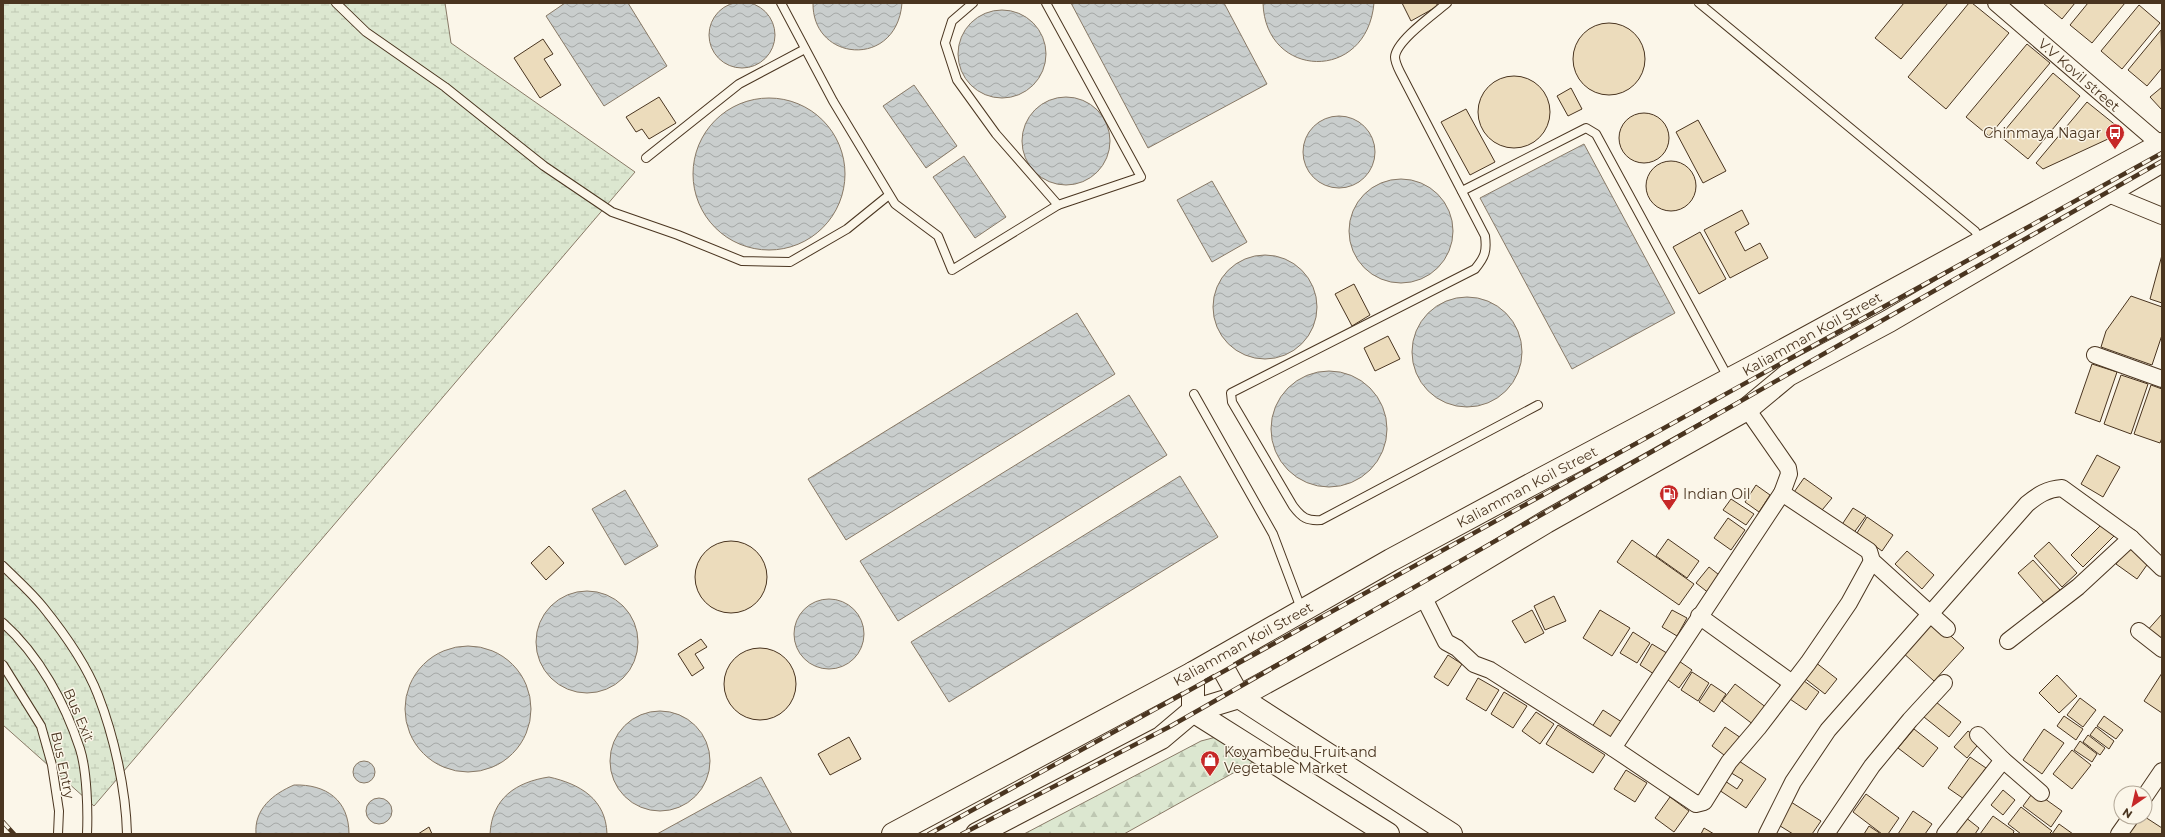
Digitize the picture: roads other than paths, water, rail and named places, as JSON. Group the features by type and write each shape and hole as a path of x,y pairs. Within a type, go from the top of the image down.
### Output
{"main road":[{"name":"Kaliamman Koil Street","path":"893,834 1193,673 1498,502 1982,242 2162,149"},
{"name":"Kaliamman Koil Street","path":"977,834 1161,738 1193,711 1239,697 1423,596 1546,522 1746,409 1788,375 1889,321 2106,194 2162,149"},
{"path":"1218,659 1239,697 1451,834"},
{"path":"1193,673 1193,711 1388,834"}],"street":[{"name":"V.V Kovil street","path":"1996,3 2162,149"},
{"path":"2106,194 2162,216"},
{"path":"2095,355 2162,379"},
{"path":"1614,748 1699,616 1782,493 1789,474 1788,468 1746,409"},
{"path":"1767,834 1793,782 1828,730 1930,613 1998,539 2027,504 2051,489 2062,488 2131,538 2162,568"},
{"path":"1782,493 1869,551 1872,561 1947,629"},
{"path":"2008,641 2078,587 2131,538"},
{"path":"1423,596 1446,642 1457,648 1474,664 1490,670 1614,748 1696,804 1702,804 1729,762 1792,684 1849,603 1872,561"},
{"path":"1699,616 1792,684"},
{"path":"2139,632 2162,649"},
{"path":"1826,834 1872,766 1910,720 1944,684"},
{"path":"1978,735 2003,760 2042,793"},
{"path":"1945,834 2003,760"},
{"path":"2152,785 2162,771"},
{"path":"2120,834 2126,825"}],"lane":[{"path":"336,3 366,32 445,87 544,166 612,212 678,235 742,261 790,262 847,230 889,195"},
{"path":"781,3 833,101 889,195 895,204 938,236 952,270 1058,205 1141,176 1046,3"},
{"path":"973,3 952,21 945,43 957,80 996,134 1058,205"},
{"path":"1447,3 1407,37 1399,46 1395,57 1400,72 1485,236 1487,248 1485,257 1476,269 1231,393 1232,402 1293,506 1299,514 1309,521 1321,520 1538,405"},
{"path":"1699,3 1975,231 1982,242"},
{"path":"646,158 739,84 805,49"},
{"path":"1462,191 1586,128 1596,134 1729,379"},
{"path":"1194,394 1274,534 1302,612"},
{"path":"3,566 43,607 80,660 98,694 111,736 126,807 127,834"},
{"name":"Bus Exit","path":"3,623 20,638 52,683 80,750 88,810 87,834"},
{"name":"Bus Entry","path":"3,665 41,726 52,765 59,811 58,834"}],"water":[{"path":"742,2 755,5 765,12 772,22 775,35 772,48 765,58 755,65 742,68 729,65 719,58 712,48 709,35 712,22 719,12 729,5"},
{"path":"565,3 628,3 667,66 604,106 546,16"},
{"path":"813,3 902,3 897,24 886,39 871,48 855,50 839,46 826,37 816,23"},
{"path":"1071,3 1224,3 1267,84 1148,148"},
{"path":"1263,3 1374,3 1367,29 1354,47 1336,58 1317,62 1297,57 1280,46 1268,28"},
{"path":"993,10 1011,10 1027,17 1039,29 1046,45 1046,63 1039,79 1027,91 1011,98 993,98 977,91 965,79 958,63 958,45 965,29 977,17"},
{"path":"914,85 957,146 926,168 883,106"},
{"path":"1057,97 1075,97 1091,104 1103,116 1110,132 1110,150 1103,166 1091,178 1075,185 1057,185 1041,178 1029,166 1022,150 1022,132 1029,116 1041,104"},
{"path":"776,98 798,103 823,120 840,145 844,159 844,189 840,203 823,228 798,245 784,249 762,250 740,245 721,233 710,222 698,203 694,189 693,167 698,145 710,126 721,115 740,103 754,99"},
{"path":"1332,116 1346,116 1353,118 1365,126 1373,138 1375,152 1373,166 1365,178 1353,186 1346,188 1332,188 1325,186 1313,178 1305,166 1303,159 1303,145 1305,138 1313,126 1325,118"},
{"path":"1584,144 1675,313 1572,369 1480,198"},
{"path":"964,156 1006,217 975,238 933,177"},
{"path":"1401,179 1421,183 1430,187 1438,194 1445,202 1449,211 1453,231 1449,251 1445,260 1438,268 1430,275 1421,279 1401,283 1381,279 1372,275 1364,268 1357,260 1353,251 1349,231 1353,211 1357,202 1364,194 1372,187 1381,183"},
{"path":"1212,181 1247,242 1212,262 1177,200"},
{"path":"1265,255 1285,259 1294,263 1302,270 1309,278 1313,287 1317,307 1313,327 1309,336 1302,344 1294,351 1285,355 1265,359 1245,355 1236,351 1228,344 1221,336 1217,327 1213,307 1217,287 1221,278 1228,270 1236,263 1245,259"},
{"path":"1467,297 1488,301 1498,306 1506,313 1513,321 1518,331 1522,352 1518,373 1513,383 1506,391 1498,398 1488,403 1467,407 1446,403 1436,398 1428,391 1421,383 1416,373 1412,352 1416,331 1421,321 1428,313 1436,306 1446,301"},
{"path":"1077,313 1115,374 846,540 808,479"},
{"path":"1329,371 1340,372 1351,376 1370,388 1382,407 1386,418 1386,440 1382,451 1370,470 1351,482 1340,486 1329,487 1318,486 1307,482 1288,470 1276,451 1272,440 1271,429 1272,418 1276,407 1288,388 1307,376 1318,372"},
{"path":"1129,395 1167,455 898,621 860,561"},
{"path":"1180,476 1218,537 949,702 911,642"},
{"path":"625,490 658,546 625,565 592,509"},
{"path":"587,591 607,595 615,599 623,606 630,614 634,622 638,642 634,662 630,670 623,678 615,685 607,689 587,693 567,689 559,685 551,678 544,670 540,662 536,642 540,622 544,614 551,606 559,599 567,595"},
{"path":"829,599 842,602 854,609 861,621 864,634 861,647 854,659 842,666 829,669 816,666 804,659 797,647 794,634 797,621 804,609 816,602"},
{"path":"468,646 492,651 503,657 516,669 526,685 531,709 526,733 520,744 508,757 492,767 468,772 444,767 433,761 420,749 410,733 405,709 410,685 416,674 428,661 444,651"},
{"path":"660,711 679,715 695,726 706,742 710,761 706,780 695,796 679,807 660,811 641,807 625,796 614,780 610,761 614,742 625,726 641,715"},
{"path":"364,761 372,764 375,772 372,780 364,783 356,780 353,772 356,764"},
{"path":"549,777 571,784 589,795 602,811 607,834 490,834 495,811 501,801 508,794 526,783"},
{"path":"761,777 792,834 657,834"},
{"path":"294,785 316,787 334,796 345,812 349,834 256,834 258,817 266,804 279,793"},
{"path":"379,798 388,802 392,811 388,820 379,824 370,820 366,811 370,802"}],"railway":[{"path":"929,834 2162,153"},
{"path":"962,834 1169,727 2162,161"},
{"path":"3,822 14,834"}],"place":[{"name":"Chinmaya Nagar","path":"2115,150"},
{"name":"Indian Oil","path":"1669,511"},
{"name":"Koyambedu Fruit and Vegetable Market","path":"1210,777"}]}
